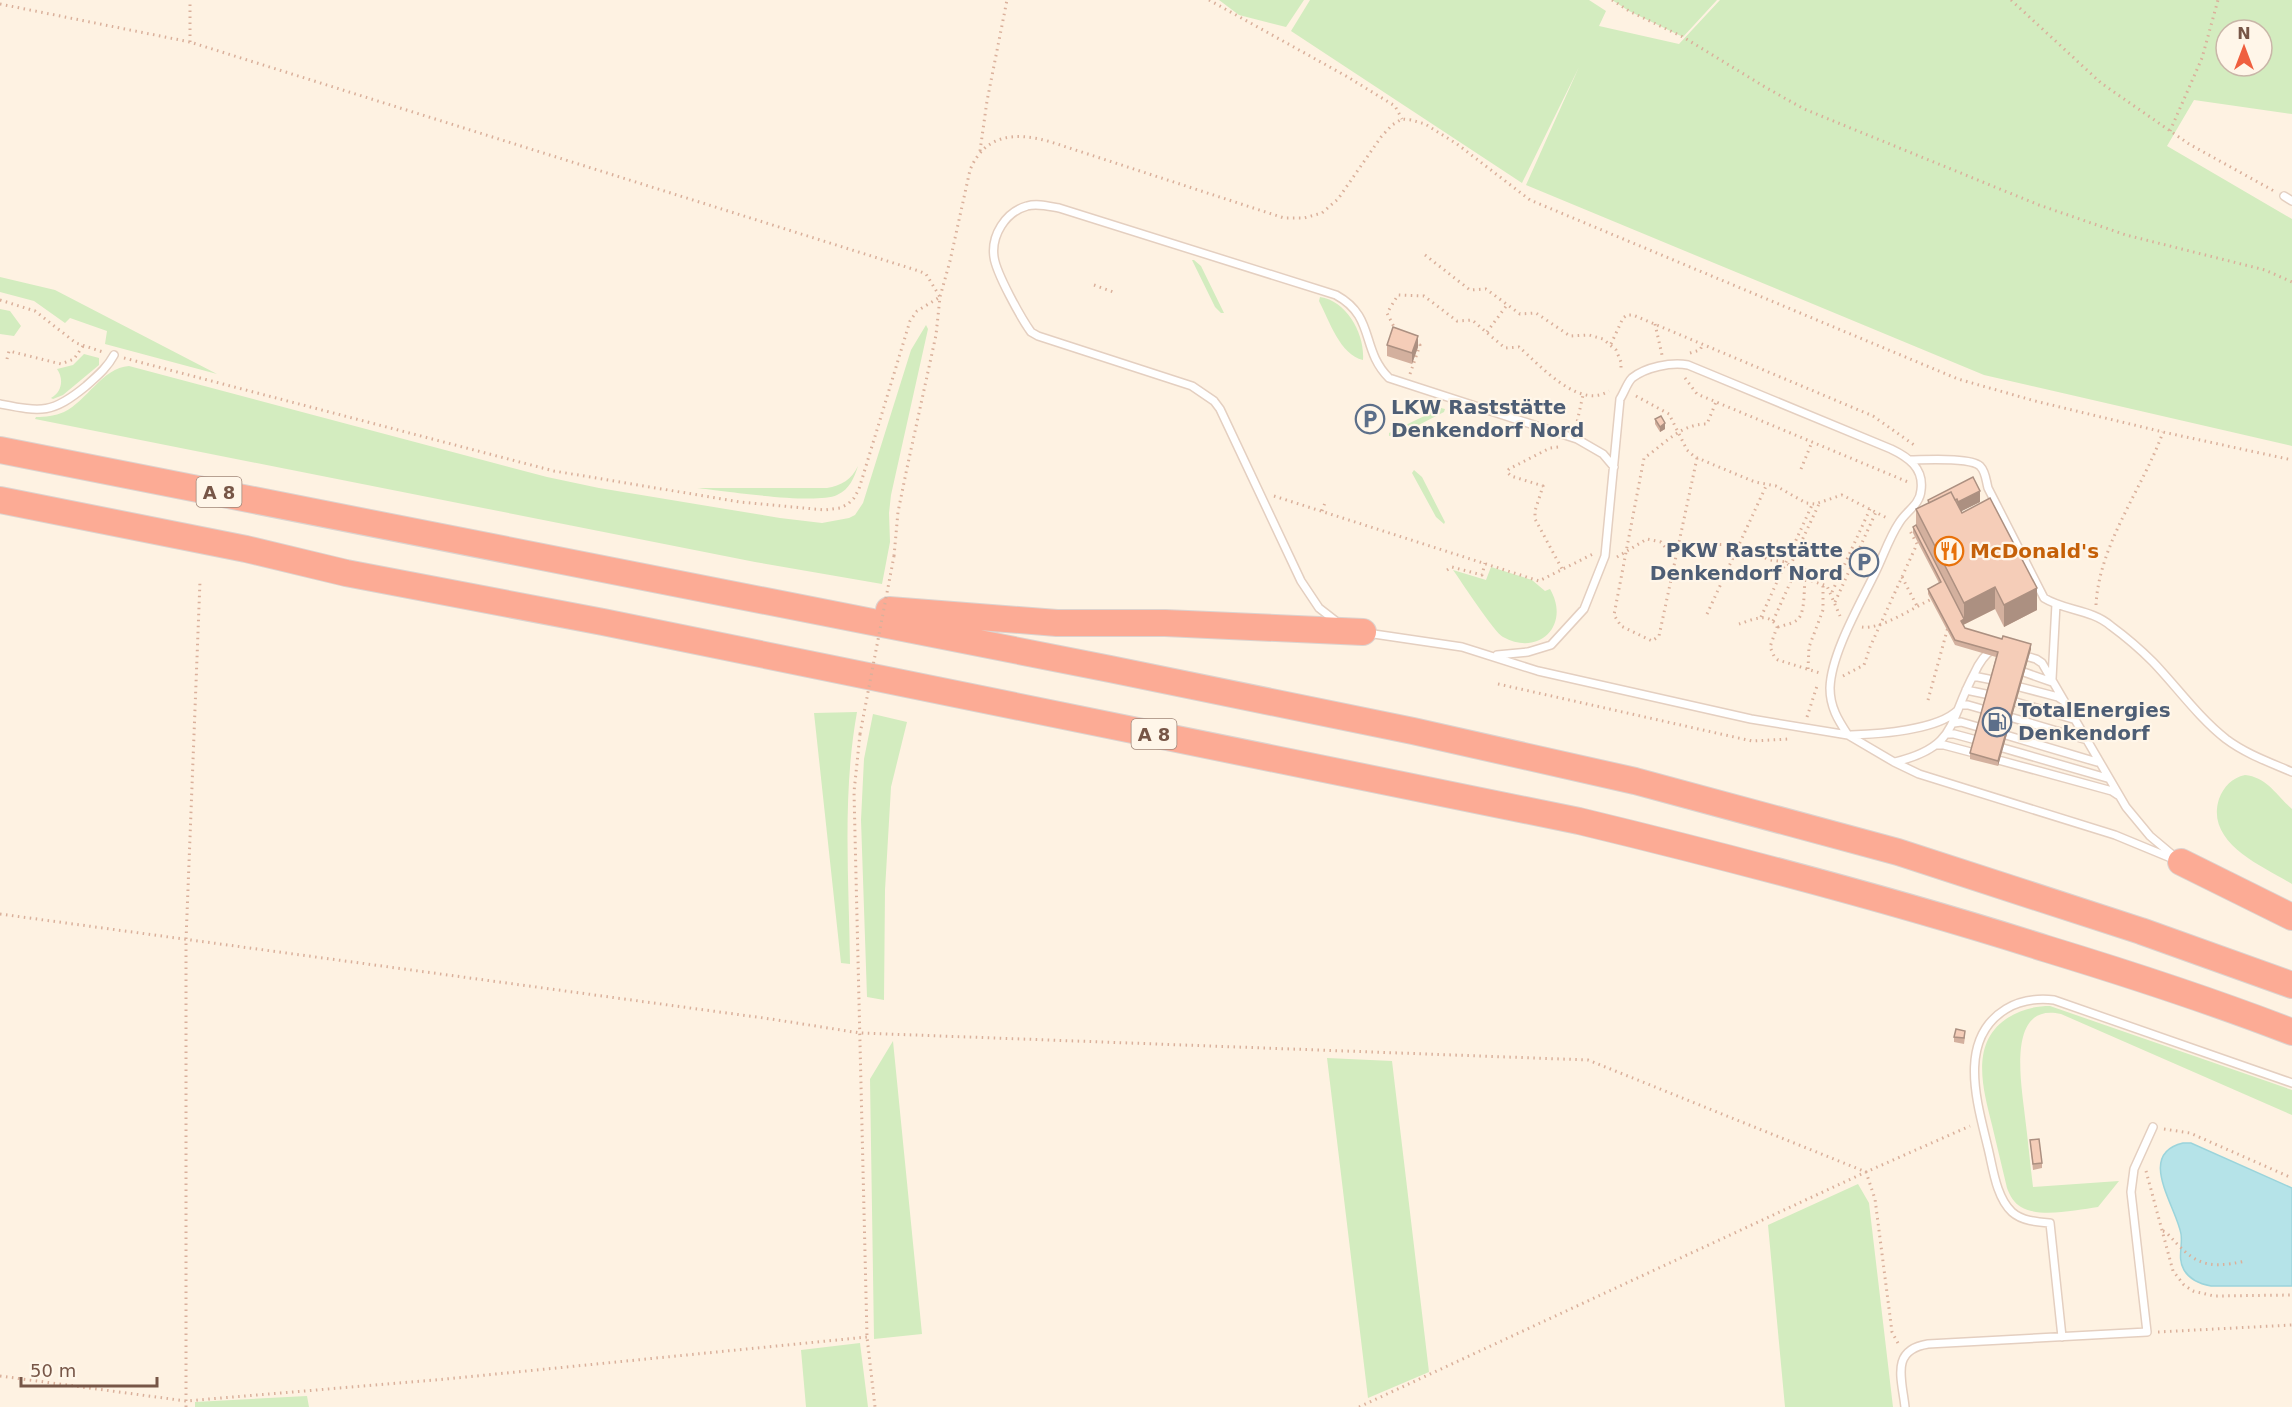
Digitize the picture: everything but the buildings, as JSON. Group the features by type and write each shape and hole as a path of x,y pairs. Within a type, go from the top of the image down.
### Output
{"highway":[{"name":"A 8","path":"0,450 763,599 1413,731 1635,781 1898,852 2141,931 2292,985"},
{"name":"A 8","path":"0,500 246,549 346,573 603,622 1579,821 1725,856 1985,929 2112,969 2292,1032"},
{"path":"763,599 1058,623 1165,623 1362,632"},
{"path":"2181,862 2292,916"}],"lane":[{"path":"2284,196 2292,201"},
{"path":"1614,467 1591,445 1574,438 1389,378 1381,371 1373,356 1365,323 1348,302 1336,295 1044,205 1024,206 1007,218 997,235 994,246 995,262 1031,332 1176,381 1203,393 1220,409 1301,581 1319,608 1339,623 1362,632 1431,642 1493,655 1538,671 1751,719 1848,735 1873,734 1934,724 1947,719 1960,707 1984,709 2080,736 2086,740"},
{"path":"0,404 39,410 62,405 104,370 114,355"},
{"path":"1493,655 1528,652 1551,645 1584,609 1605,556 1620,399 1631,379 1664,365 1688,364 1891,449 1910,460 1919,473 1921,487 1919,498 1898,524 1842,643 1831,678 1830,689 1834,710 1848,735 1894,762 1938,780 2115,835 2181,862"},
{"path":"1910,460 1969,462 1980,466 1985,474 1988,488 2044,598 2056,604 2096,615 2143,652 2210,725 2226,738 2254,756 2292,772"},
{"path":"2052,682 2056,604"},
{"path":"1894,762 1921,754 1937,745 1954,723 1973,676 1992,649 2000,649"},
{"path":"2013,652 2042,663 2118,795 2145,830 2181,862"},
{"path":"2008,667 2052,682"},
{"path":"1973,676 1992,679 2064,701"},
{"path":"1966,690 2069,717 2075,721"},
{"path":"1954,723 1978,727 2093,759 2100,763"},
{"path":"1947,734 1954,734 2109,779"},
{"path":"1937,745 1972,752 2112,791 2118,795"},
{"path":"2062,1337 2050,1223 2021,1218 2006,1206 1998,1187 1982,1121 1974,1062 1978,1041 1986,1026 2000,1012 2022,1001 2054,1000 2292,1083"},
{"path":"1905,1407 1901,1369 1906,1353 1915,1347 1928,1344 2147,1332 2132,1192 2134,1169 2153,1127"}],"path":[{"path":"190,0 190,42"},
{"path":"875,1407 867,1337 854,792 856,762 894,556 898,512 936,335 940,297 970,170 980,151 987,101 1007,0"},
{"path":"1209,0 1395,106 1402,119"},
{"path":"1612,0 1629,11 1683,37 1804,109 2039,205 2126,234 2265,270 2292,282"},
{"path":"2011,0 2101,83 2189,144 2284,196"},
{"path":"2170,131 2202,58 2218,0"},
{"path":"0,4 190,42 919,271 926,274 940,297"},
{"path":"980,151 1002,139 1020,136 1035,137 1284,218 1304,218 1322,213 1338,199 1381,137 1392,125 1402,119 1425,124 1457,144 1530,200 1958,379 2163,432 2292,460"},
{"path":"1399,338 1387,313 1398,295 1424,296 1457,321 1472,320 1505,348 1520,347 1568,388 1583,395 1601,395 1616,385 1620,374 1621,362 1611,344 1593,335 1570,336 1536,313 1520,314 1486,289 1470,290 1425,255"},
{"path":"1094,285 1116,292"},
{"path":"0,300 35,311 83,346 554,471 740,502 825,510 840,508 854,498 910,321 917,311 940,297"},
{"path":"1487,333 1507,305"},
{"path":"1655,324 1666,374 1681,374 1697,393 1921,487"},
{"path":"1407,384 1420,345 1410,342"},
{"path":"8,359 9,351 64,363 74,359 83,346"},
{"path":"1616,385 1625,390"},
{"path":"1641,388 1635,395 1669,414 1687,450 1698,458 1755,482 1776,486 1812,505 1842,495 1910,530 1917,543 1864,665 1840,678 1831,678 1778,660 1770,646 1777,627 1799,619 1804,603 1806,567"},
{"path":"1562,569 1535,519 1535,511 1543,486 1511,476 1507,472 1550,448 1572,448 1583,395"},
{"path":"1698,458 1659,636 1652,641 1621,626 1614,615 1644,458 1666,443 1678,431 1691,426 1707,424 1716,402"},
{"path":"2096,615 2097,587 2101,571 2124,514 2153,460 2163,432"},
{"path":"1801,469 1812,442"},
{"path":"1707,614 1767,484"},
{"path":"1258,492 1486,562 1539,581 1591,554 1619,557 1647,539 1661,542 1669,552 1678,548 1707,543 1738,545 1770,560 1786,562 1804,580 1823,584 1829,588 1840,616 1867,628 1937,596"},
{"path":"1322,511 1326,500"},
{"path":"1790,566 1820,502"},
{"path":"1761,617 1812,505"},
{"path":"1832,593 1870,510"},
{"path":"1835,602 1876,512"},
{"path":"1447,570 1452,567 1482,575 1486,562"},
{"path":"1773,621 1795,572"},
{"path":"1902,577 1917,606"},
{"path":"186,1407 186,940 200,581"},
{"path":"1808,669 1809,647 1822,610 1823,584"},
{"path":"1739,624 1761,617 1773,621 1777,627"},
{"path":"1928,700 1950,621"},
{"path":"1498,684 1752,741 1803,739 1808,706 1813,699 1817,684"},
{"path":"0,914 771,1019 860,1034 1588,1060 1866,1172 1875,1198 1892,1332 1896,1342 1906,1353"},
{"path":"1359,1407 1866,1172 1982,1121"},
{"path":"2153,1127 2190,1133 2292,1178"},
{"path":"2139,1161 2151,1184 2173,1271 2178,1279 2193,1291 2214,1296 2292,1295"},
{"path":"2163,1231 2185,1253 2199,1261 2217,1265 2246,1261"},
{"path":"2147,1332 2292,1324"},
{"path":"0,1376 186,1401 446,1379 867,1337"}],"green space":[{"path":"1219,0 1304,0 1286,27 1239,15"},
{"path":"1310,0 1589,0 1606,11 1599,26 1679,44 1720,0 2292,0 2292,114 2194,100 2167,146 2292,219 2292,446 1984,375 1526,185 1579,67 1522,183 1291,31"},
{"path":"1612,0 1717,0 1683,37 1629,11"},
{"path":"1192,260 1201,266 1224,313 1215,307"},
{"path":"0,277 55,290 217,374 105,344 107,331 70,318 65,323 34,301 0,292"},
{"path":"1320,297 1338,305 1352,320 1361,340 1363,360 1355,357 1342,344 1331,327 1319,301"},
{"path":"0,309 10,311 21,326 14,336 0,334"},
{"path":"926,325 928,329 891,495 890,542 882,584 755,562 35,419 64,412 111,372 129,366 547,477 599,488 822,523 849,518 855,515 863,503 911,350"},
{"path":"84,354 99,358 99,365 63,395 51,398 58,392 61,385 61,377 57,369 73,365"},
{"path":"1441,408 1445,409 1444,412 1399,435 1389,436 1389,433"},
{"path":"858,466 845,490 826,498 791,498 697,488 827,488 846,481"},
{"path":"1414,470 1422,477 1444,524 1436,517 1412,473"},
{"path":"1491,567 1532,580 1545,591 1550,589 1557,614 1548,634 1528,643 1516,642 1503,637 1485,617 1453,570 1486,580"},
{"path":"857,712 852,743 848,806 850,964 841,963 814,713"},
{"path":"873,714 907,722 891,787 885,890 884,1000 867,997 861,820 864,759"},
{"path":"2245,775 2266,783 2292,809 2292,884 2239,851 2220,828 2217,815 2221,794 2232,780"},
{"path":"2050,1006 2292,1090 2292,1115 2061,1014 2043,1013 2031,1020 2024,1033 2021,1049 2021,1086 2033,1187 2119,1181 2098,1207 2048,1213 2021,1207 2012,1199 2007,1188 1985,1097 1983,1054 1987,1041 2006,1019 2027,1009"},
{"path":"893,1041 922,1334 874,1339 870,1079"},
{"path":"1327,1058 1392,1061 1429,1372 1368,1398"},
{"path":"1858,1184 1869,1203 1893,1407 1785,1407 1768,1225"},
{"path":"860,1343 868,1407 806,1407 801,1350"},
{"path":"307,1396 309,1407 195,1407 195,1402"}],"water":[{"path":"2183,1143 2191,1143 2292,1188 2292,1286 2211,1286 2196,1281 2186,1273 2181,1261 2181,1234 2162,1182 2160,1169 2162,1158 2169,1149"}],"place":[{"name":"LKW Raststätte Denkendorf Nord","path":"1370,419"},
{"name":"McDonald's","path":"1949,551"},
{"name":"PKW Raststätte Denkendorf Nord","path":"1864,562"},
{"name":"TotalEnergies Denkendorf","path":"1997,722"}]}
